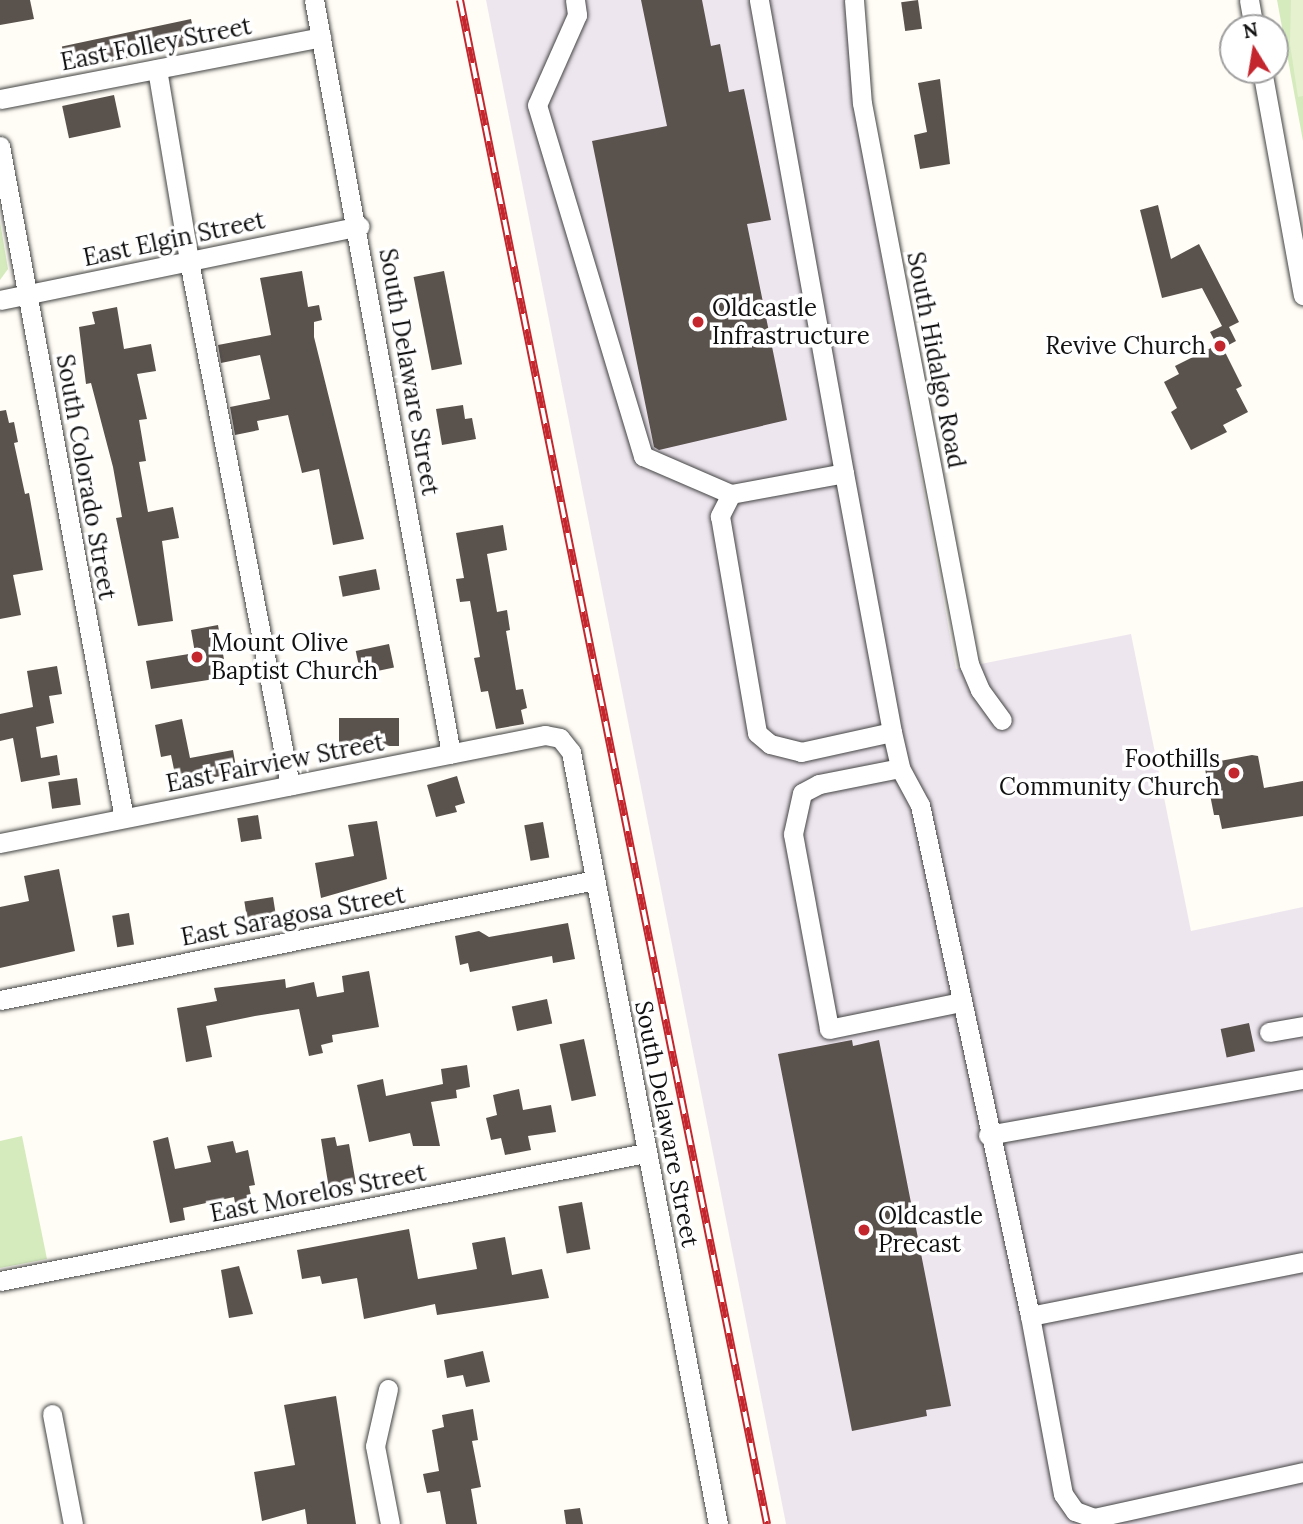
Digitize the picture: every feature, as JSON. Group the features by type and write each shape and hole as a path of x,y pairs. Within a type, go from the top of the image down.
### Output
{"street":[{"name":"South Delaware Street","path":"314,0 359,226 451,754"},
{"path":"575,0 577,15 537,105 643,456 731,494 844,473"},
{"path":"759,0 892,732 900,768 920,805 988,1135 1030,1316 1063,1494 1075,1511 1094,1518 1303,1472"},
{"name":"South Hidalgo Road","path":"855,0 862,103 969,664 980,690 1002,720"},
{"name":"East Folley Street","path":"0,99 321,37"},
{"path":"157,69 189,261 290,785"},
{"path":"1265,84 1303,295"},
{"name":"South Colorado Street","path":"0,146 124,818"},
{"name":"East Elgin Street","path":"0,300 359,226"},
{"path":"731,494 720,516 757,733 770,744 801,752 892,732"},
{"name":"East Fairview Street","path":"0,843 545,735 560,738"},
{"name":"South Delaware Street","path":"560,738 571,752 645,1153 665,1236 718,1524"},
{"path":"900,768 819,785 802,793 793,834 829,1029 961,1002"},
{"name":"East Saragosa Street","path":"0,1000 595,880"},
{"path":"1269,1032 1303,1026"},
{"path":"988,1135 1303,1079"},
{"name":"East Morelos Street","path":"0,1281 645,1153"},
{"path":"1030,1316 1303,1262"},
{"path":"388,1389 375,1446 390,1524"},
{"path":"52,1414 73,1524"}],"shaded area":[{"path":"486,0 847,0 855,112 956,669 1131,634 1191,931 1303,907 1303,1524 786,1524"}],"green space":[{"path":"1277,0 1303,0 1303,141 1289,65 1289,14 1280,14"},
{"path":"1291,0 1303,0 1303,96 1298,97 1290,44"},
{"path":"0,222 8,269 0,280"},
{"path":"22,1136 47,1259 0,1268 0,1141"}],"building":[{"path":"0,0 30,0 34,19 0,25"},
{"name":"Oldcastle Infrastructure","path":"641,0 702,0 711,46 720,44 729,92 744,89 771,220 747,224 787,420 659,450 654,447 592,141 667,126"},
{"path":"918,0 922,29 905,31 901,2"},
{"path":"191,19 196,43 67,71 62,46"},
{"path":"940,79 950,164 920,169 914,135 927,132 918,83"},
{"path":"114,95 121,127 69,138 62,106"},
{"name":"Revive Church","path":"1158,205 1171,259 1199,244 1239,322 1229,327 1236,341 1223,348 1242,386 1236,389 1248,412 1223,425 1227,432 1191,450 1171,412 1177,408 1164,382 1179,374 1175,366 1217,345 1210,332 1222,326 1202,288 1162,298 1140,210"},
{"path":"302,271 308,307 319,305 322,320 314,322 314,337 364,539 333,545 319,469 302,473 288,415 257,421 259,430 235,435 230,407 270,399 260,355 221,363 218,345 271,335 260,278"},
{"path":"444,271 462,364 432,370 414,277"},
{"path":"117,307 124,349 151,344 156,371 137,374 147,419 139,420 146,461 139,462 148,512 173,507 179,538 162,541 173,621 138,626 116,518 122,517 113,467 91,383 86,384 79,327 95,324 92,312"},
{"path":"463,405 465,419 472,418 476,439 442,445 436,409"},
{"path":"6,410 9,423 14,422 18,442 14,443 25,494 29,493 43,570 13,575 21,615 0,619 0,411"},
{"path":"503,525 507,550 487,554 497,612 507,610 510,630 506,631 516,690 523,689 527,708 521,710 524,724 496,729 488,691 481,692 474,658 480,657 470,601 460,602 456,579 464,578 456,533"},
{"path":"376,569 380,590 343,597 339,576"},
{"name":"Mount Olive Baptist Church","path":"218,625 227,677 151,689 146,661 195,653 191,630"},
{"path":"389,644 394,667 361,675 356,651"},
{"path":"57,666 62,694 49,696 54,723 36,727 41,758 57,755 60,775 21,782 13,738 0,741 0,714 33,707 27,671"},
{"path":"339,718 399,718 399,746 339,746"},
{"path":"182,719 190,758 233,750 237,773 177,784 171,755 161,757 155,725"},
{"name":"Foothills Community Church","path":"1258,756 1264,788 1303,781 1303,816 1222,829 1219,815 1214,815 1204,764"},
{"path":"457,776 465,803 455,806 457,812 436,817 427,785"},
{"path":"77,778 81,805 52,809 48,782"},
{"path":"258,815 262,839 241,842 237,818"},
{"path":"377,821 387,879 321,898 315,863 354,856 348,825"},
{"path":"543,822 549,857 531,861 524,825"},
{"path":"59,869 75,951 0,968 0,907 29,901 24,876"},
{"path":"273,897 277,922 248,926 244,902"},
{"path":"129,913 134,945 117,947 112,916"},
{"path":"568,923 575,959 553,963 552,956 470,972 468,963 460,965 455,936 479,931 489,937"},
{"path":"369,971 379,1027 332,1035 333,1042 321,1045 323,1053 309,1056 299,1009 255,1016 206,1026 212,1057 186,1062 177,1008 217,1001 214,988 285,979 286,988 314,982 317,997 344,992 342,976"},
{"path":"547,999 552,1023 517,1031 512,1006"},
{"path":"1249,1023 1255,1051 1227,1057 1221,1029"},
{"path":"584,1039 596,1096 572,1101 560,1044"},
{"name":"Oldcastle Precast","path":"852,1040 853,1046 879,1040 951,1406 926,1410 927,1416 852,1431 778,1054"},
{"path":"467,1065 470,1087 456,1090 457,1098 431,1102 440,1146 413,1146 410,1133 369,1142 357,1085 383,1079 386,1096 443,1084 441,1069"},
{"path":"519,1089 523,1110 551,1105 556,1132 528,1136 531,1150 505,1155 501,1138 491,1140 486,1118 497,1115 493,1095"},
{"path":"168,1137 175,1169 211,1162 207,1146 233,1141 236,1153 248,1150 255,1185 249,1186 253,1205 236,1209 234,1197 183,1208 185,1220 170,1223 153,1141"},
{"path":"335,1137 337,1146 349,1144 356,1184 329,1189 321,1139"},
{"path":"582,1202 590,1249 567,1253 558,1206"},
{"path":"409,1229 418,1279 477,1269 472,1243 505,1237 512,1275 542,1269 549,1298 437,1315 435,1304 364,1319 357,1278 322,1284 320,1276 302,1279 297,1250"},
{"path":"239,1266 253,1314 229,1318 221,1270"},
{"path":"483,1351 490,1382 466,1387 463,1375 447,1378 444,1360"},
{"path":"336,1396 356,1524 307,1524 305,1509 262,1521 254,1472 295,1465 284,1405"},
{"path":"473,1409 478,1440 472,1441 481,1487 471,1489 477,1524 446,1524 440,1491 427,1493 423,1474 439,1471 432,1430 444,1427 442,1415"},
{"path":"580,1508 583,1524 566,1524 564,1510"}],"railway":[{"path":"460,0 767,1524"}],"place":[{"name":"Oldcastle Infrastructure","path":"698,322"},
{"name":"Revive Church","path":"1220,346"},
{"name":"Mount Olive Baptist Church","path":"197,657"},
{"name":"Foothills Community Church","path":"1234,773"},
{"name":"Oldcastle Precast","path":"864,1230"}]}
